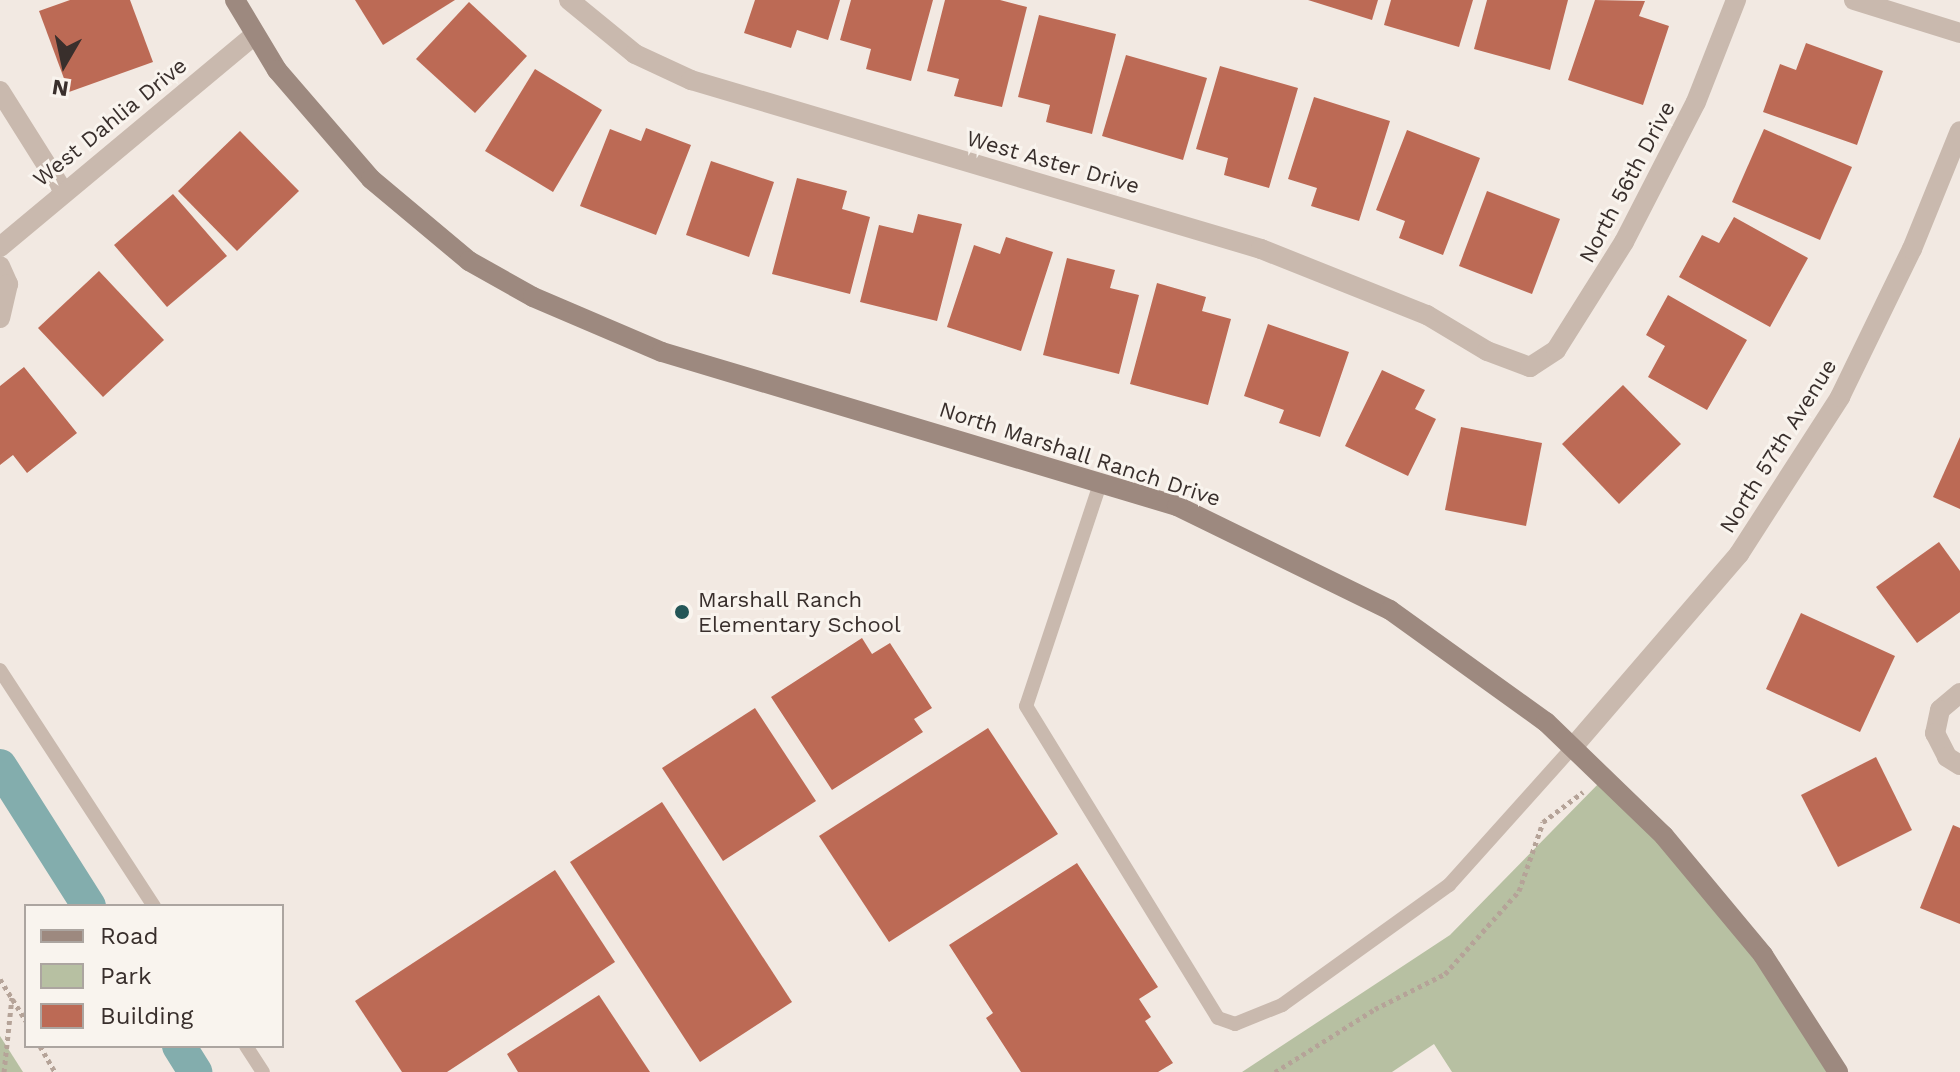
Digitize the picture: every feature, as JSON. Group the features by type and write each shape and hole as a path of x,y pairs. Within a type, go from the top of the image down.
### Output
{"street":[{"name":"North Marshall Ranch Drive","path":"235,0 253,36 371,179 469,261 533,297 662,352 1101,481 1236,530 1356,590 1468,663 1573,747 1715,893 1803,1012 1838,1072"},
{"name":"West Aster Drive","path":"569,0 635,54 691,80 1261,249 1427,315 1487,351 1530,367"},
{"name":"North 56th Drive","path":"1530,367 1556,350 1624,242 1696,102 1736,0"},
{"path":"1854,0 1960,33"},
{"name":"West Dahlia Drive","path":"0,247 63,191 253,36"},
{"path":"0,91 63,191"},
{"name":"North 57th Avenue","path":"1573,747 1739,554 1840,397 1912,249 1960,131"},
{"path":"0,266 8,284 0,318"},
{"path":"1960,693 1940,710 1935,733 1947,757 1960,765"}],"lane":[{"path":"1101,481 1044,641 1026,706 1218,1018 1235,1024 1282,1005 1449,885 1573,747"},
{"path":"0,670 153,904"},
{"path":"247,1048 263,1072"}],"path":[{"path":"1275,1072 1375,1009 1445,974 1519,891 1543,822 1583,792"},
{"path":"0,979 24,1018"},
{"path":"4,1072 12,997"},
{"path":"41,1048 55,1072"}],"green space":[{"path":"1605,777 1664,836 1838,1072 1452,1072 1434,1044 1392,1072 1242,1072 1450,935"},
{"path":"0,1036 23,1072 0,1072"}],"building":[{"path":"70,0 130,0 153,62 69,92 39,11"},
{"path":"355,0 455,0 383,45"},
{"path":"755,0 840,0 828,40 797,30 791,48 744,33"},
{"path":"851,0 933,0 911,81 866,69 871,49 840,40"},
{"path":"945,0 1000,0 1027,7 1002,107 954,96 959,79 927,71"},
{"path":"1308,0 1378,0 1372,20"},
{"path":"1391,0 1473,0 1459,47 1384,25"},
{"path":"1487,0 1568,0 1550,70 1474,49"},
{"path":"1595,0 1645,1 1639,16 1669,26 1643,105 1568,80"},
{"path":"469,2 527,56 475,113 416,59"},
{"path":"1039,15 1116,34 1092,134 1046,122 1050,105 1018,97"},
{"path":"1806,43 1883,71 1857,145 1763,112 1780,64 1796,70"},
{"path":"1126,55 1207,78 1183,160 1102,136"},
{"path":"1220,66 1298,88 1269,188 1224,175 1228,158 1196,149"},
{"path":"535,69 602,110 553,192 485,151"},
{"path":"1314,97 1390,121 1359,221 1311,206 1317,188 1288,179"},
{"path":"646,128 691,145 656,235 580,206 610,129 641,141"},
{"path":"1764,129 1852,167 1820,240 1732,202"},
{"path":"1407,130 1480,158 1443,255 1399,238 1405,221 1376,210"},
{"path":"240,131 299,191 237,251 178,191"},
{"path":"711,161 774,182 749,257 686,235"},
{"path":"797,178 847,191 842,209 870,217 850,294 772,274"},
{"path":"1487,191 1560,219 1532,294 1459,266"},
{"path":"173,194 227,256 167,307 114,245"},
{"path":"918,214 962,224 937,321 860,302 879,225 913,233"},
{"path":"1734,217 1808,258 1770,327 1679,277 1702,235 1719,243"},
{"path":"1006,237 1053,252 1021,351 947,327 974,245 1000,254"},
{"path":"1067,258 1115,270 1110,288 1139,295 1119,374 1043,355"},
{"path":"99,271 164,340 103,397 38,328"},
{"path":"1157,283 1206,297 1202,311 1231,319 1208,405 1130,384"},
{"path":"1668,295 1747,340 1707,410 1648,377 1665,346 1646,335"},
{"path":"1268,324 1349,352 1320,437 1279,423 1284,410 1244,396"},
{"path":"24,367 77,433 27,473 13,455 0,465 0,386"},
{"path":"1382,370 1425,390 1415,409 1436,419 1408,476 1345,446"},
{"path":"1623,385 1681,444 1619,504 1562,444"},
{"path":"1461,427 1542,443 1526,526 1445,510"},
{"path":"1960,437 1960,509 1933,497"},
{"path":"1939,542 1960,571 1960,612 1917,643 1876,587"},
{"path":"1801,613 1895,656 1860,732 1766,689"},
{"path":"862,638 872,654 890,643 932,708 914,719 923,732 832,790 771,697"},
{"path":"755,708 816,801 723,861 662,768"},
{"path":"988,728 1058,834 889,942 819,836"},
{"path":"1876,757 1912,830 1838,867 1801,795"},
{"path":"662,802 792,1002 700,1062 570,862"},
{"path":"1953,825 1960,828 1960,924 1920,908"},
{"path":"1077,863 1158,987 1139,999 1151,1017 1145,1021 1173,1063 1158,1072 1021,1072 986,1018 993,1013 949,945"},
{"path":"555,870 615,962 447,1072 402,1072 355,1001"},
{"path":"599,995 650,1072 518,1072 507,1054"}],"waterway":[{"path":"0,766 88,904"},
{"path":"180,1048 195,1072"}],"place":[{"name":"Marshall Ranch Elementary School","path":"682,612"}]}
